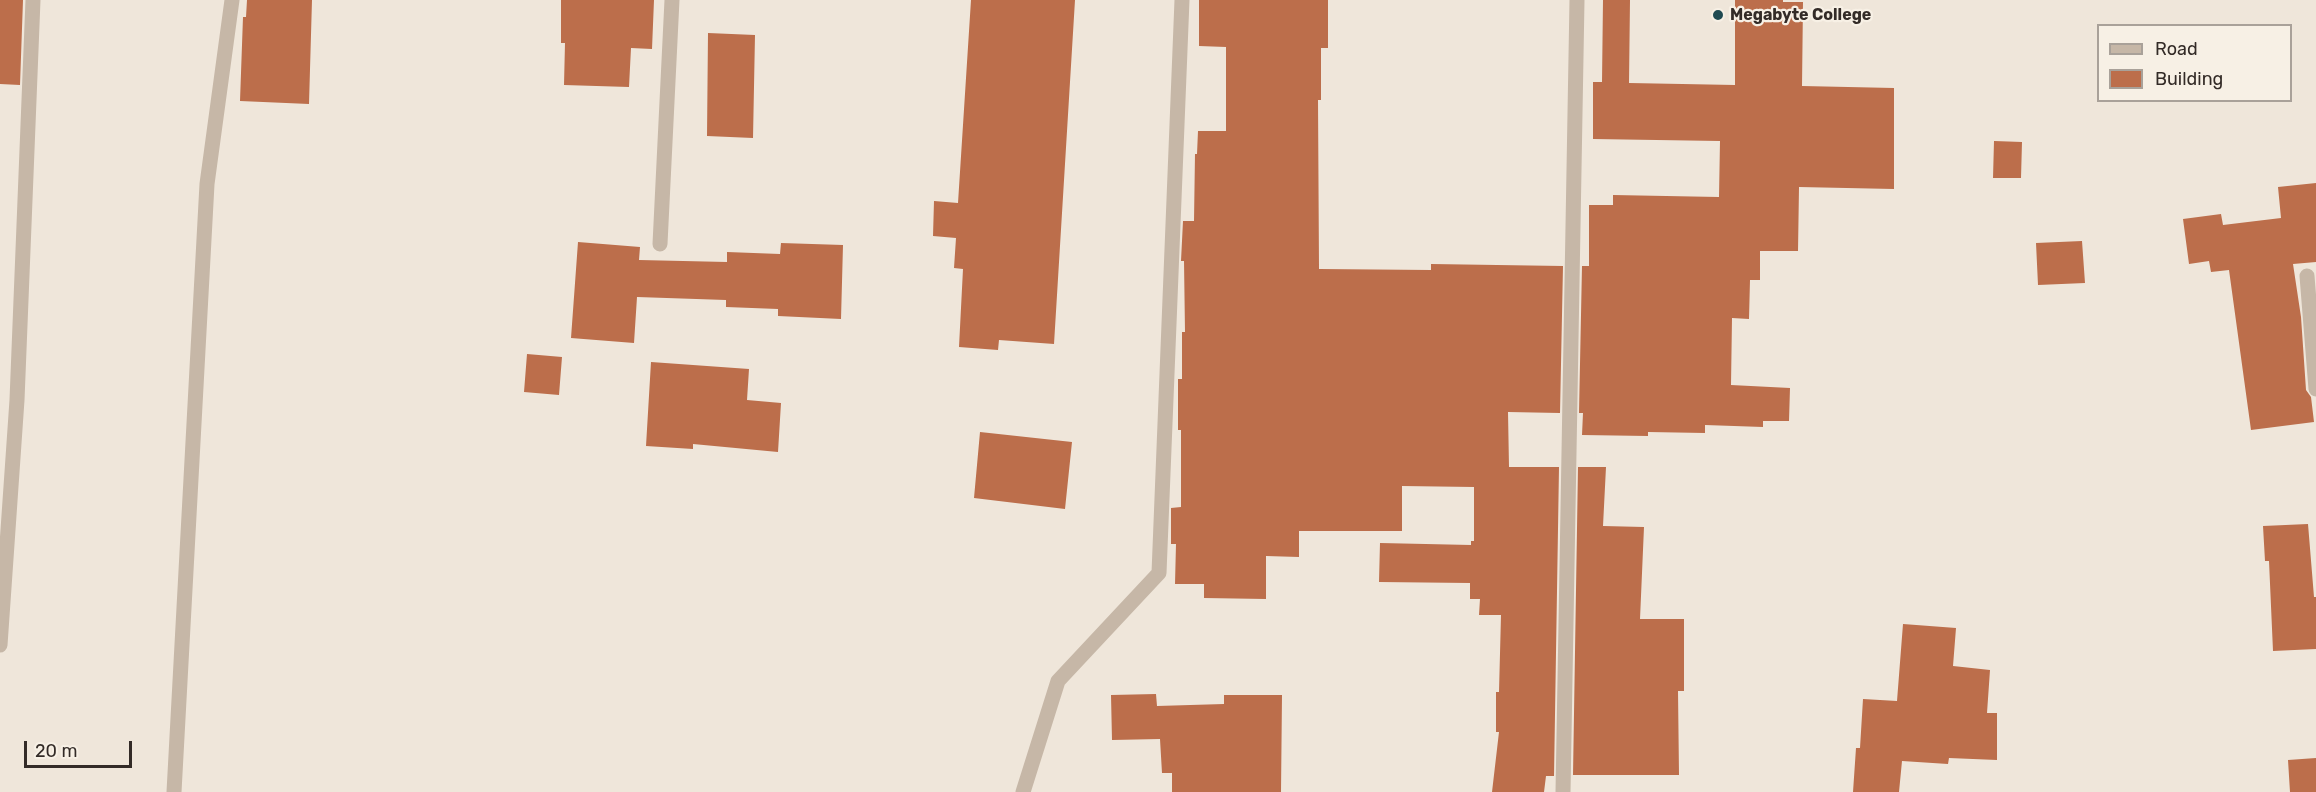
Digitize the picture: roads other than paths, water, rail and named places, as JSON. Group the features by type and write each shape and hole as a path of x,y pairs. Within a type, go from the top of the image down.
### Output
{"street":[{"path":"0,645 17,400 33,0"},
{"path":"174,792 207,184 232,0"},
{"path":"660,244 672,0"},
{"path":"1023,792 1058,681 1159,573 1182,0"},
{"path":"1563,792 1577,0"},
{"path":"2307,276 2316,389"}],"place":[{"name":"Megabyte College","path":"1718,15"}]}
